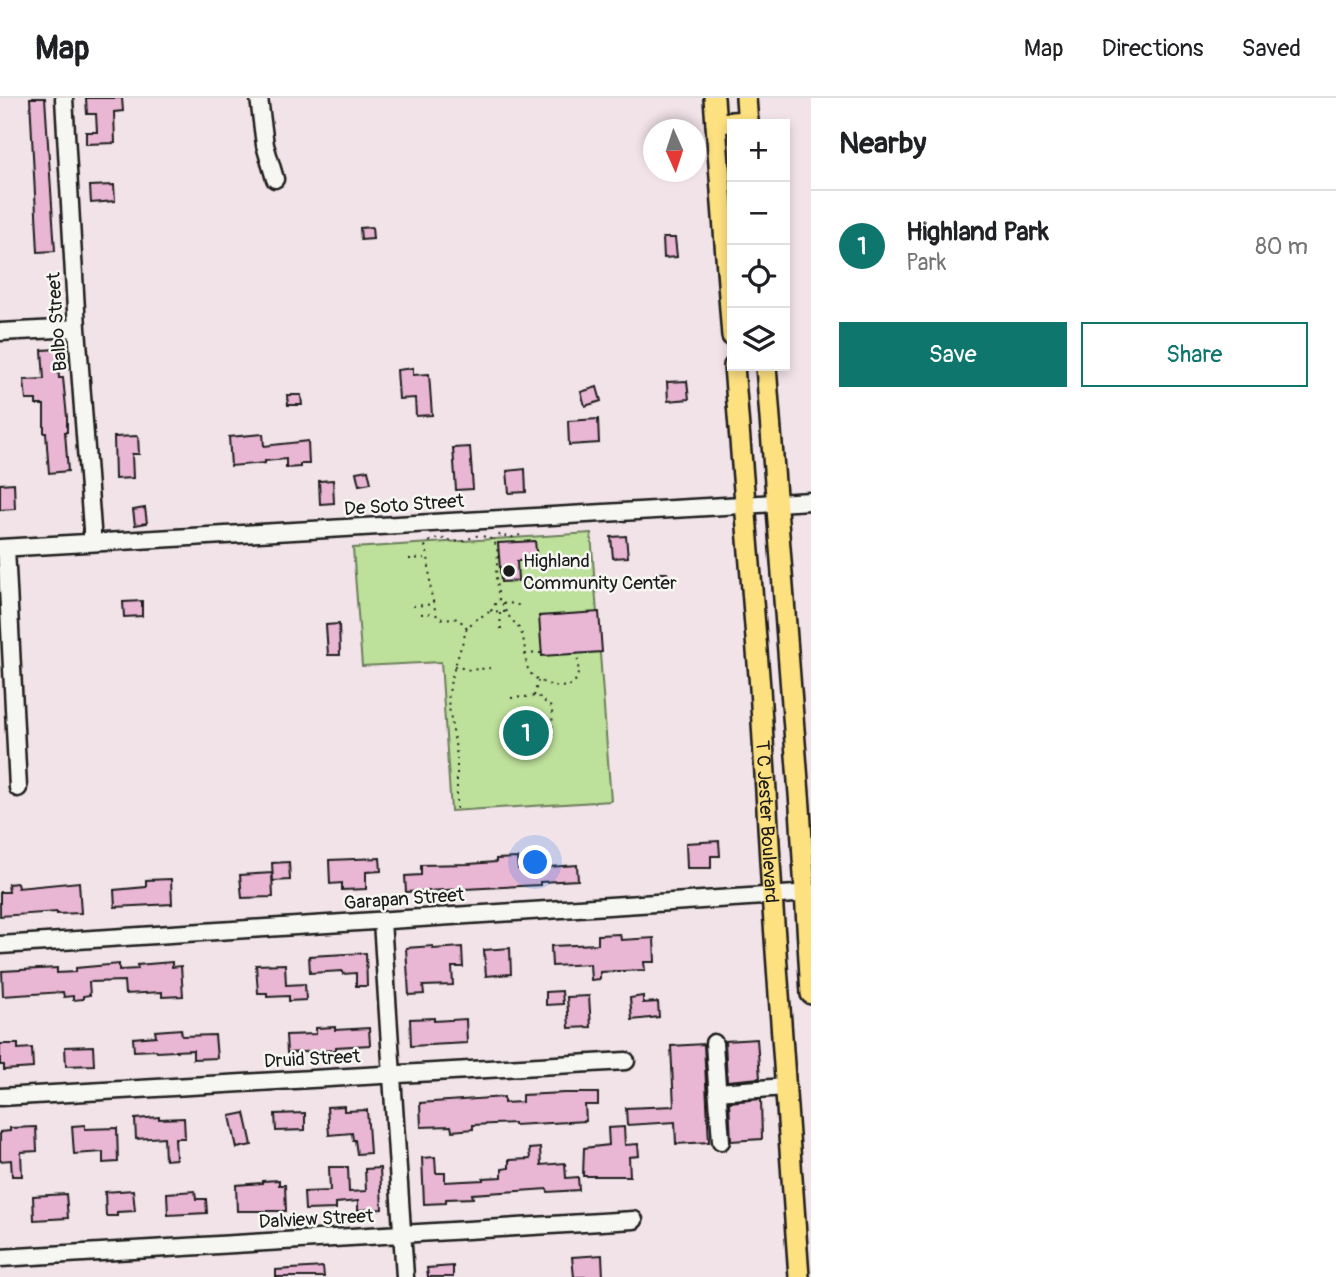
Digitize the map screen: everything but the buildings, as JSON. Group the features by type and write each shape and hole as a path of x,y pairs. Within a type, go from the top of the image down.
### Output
{"main road":[{"path":"714,98 730,308"},
{"path":"746,98 748,119"},
{"path":"716,123 727,123"},
{"name":"T C Jester Boulevard","path":"734,371 760,688 799,1277"},
{"name":"T C Jester Boulevard","path":"766,371 808,893 811,993"},
{"path":"760,688 791,687"}],"street":[{"name":"Balbo Street","path":"64,98 92,542"},
{"path":"259,98 265,145 275,179"},
{"path":"0,332 77,328"},
{"name":"De Soto Street","path":"3,557 92,542 811,500"},
{"path":"3,557 18,788"},
{"name":"Garapan Street","path":"0,945 808,893"},
{"path":"382,921 405,1277"},
{"path":"714,1043 721,1141"},
{"name":"Druid Street","path":"0,1097 626,1061"},
{"path":"717,1092 786,1087"},
{"name":"Dalview Street","path":"0,1258 634,1220"}],"path":[{"path":"492,541 501,534 512,537 525,531"},
{"path":"512,532 512,537"},
{"path":"467,628 455,617 439,619 435,613 426,544 435,539 447,538 461,542 478,535 492,541 498,548 496,575 499,599 521,633 528,670 538,680 556,687 575,682 578,674 577,654"},
{"path":"409,559 428,558"},
{"path":"457,809 457,756 449,701 454,666 467,628 491,611 499,599"},
{"path":"503,605 511,602 522,605"},
{"path":"413,606 435,604"},
{"path":"491,611 505,612"},
{"path":"499,612 501,630"},
{"path":"421,614 435,613"},
{"path":"524,654 541,653"},
{"path":"454,666 470,670 490,668"},
{"path":"534,696 538,680"},
{"path":"511,698 538,696 552,708 553,736"}],"green space":[{"path":"591,533 611,801 451,811 441,662 362,666 353,548"}],"place":[{"name":"Highland Community Center","path":"509,571"},
{"name":"Highland Park","path":"526,733"}]}
